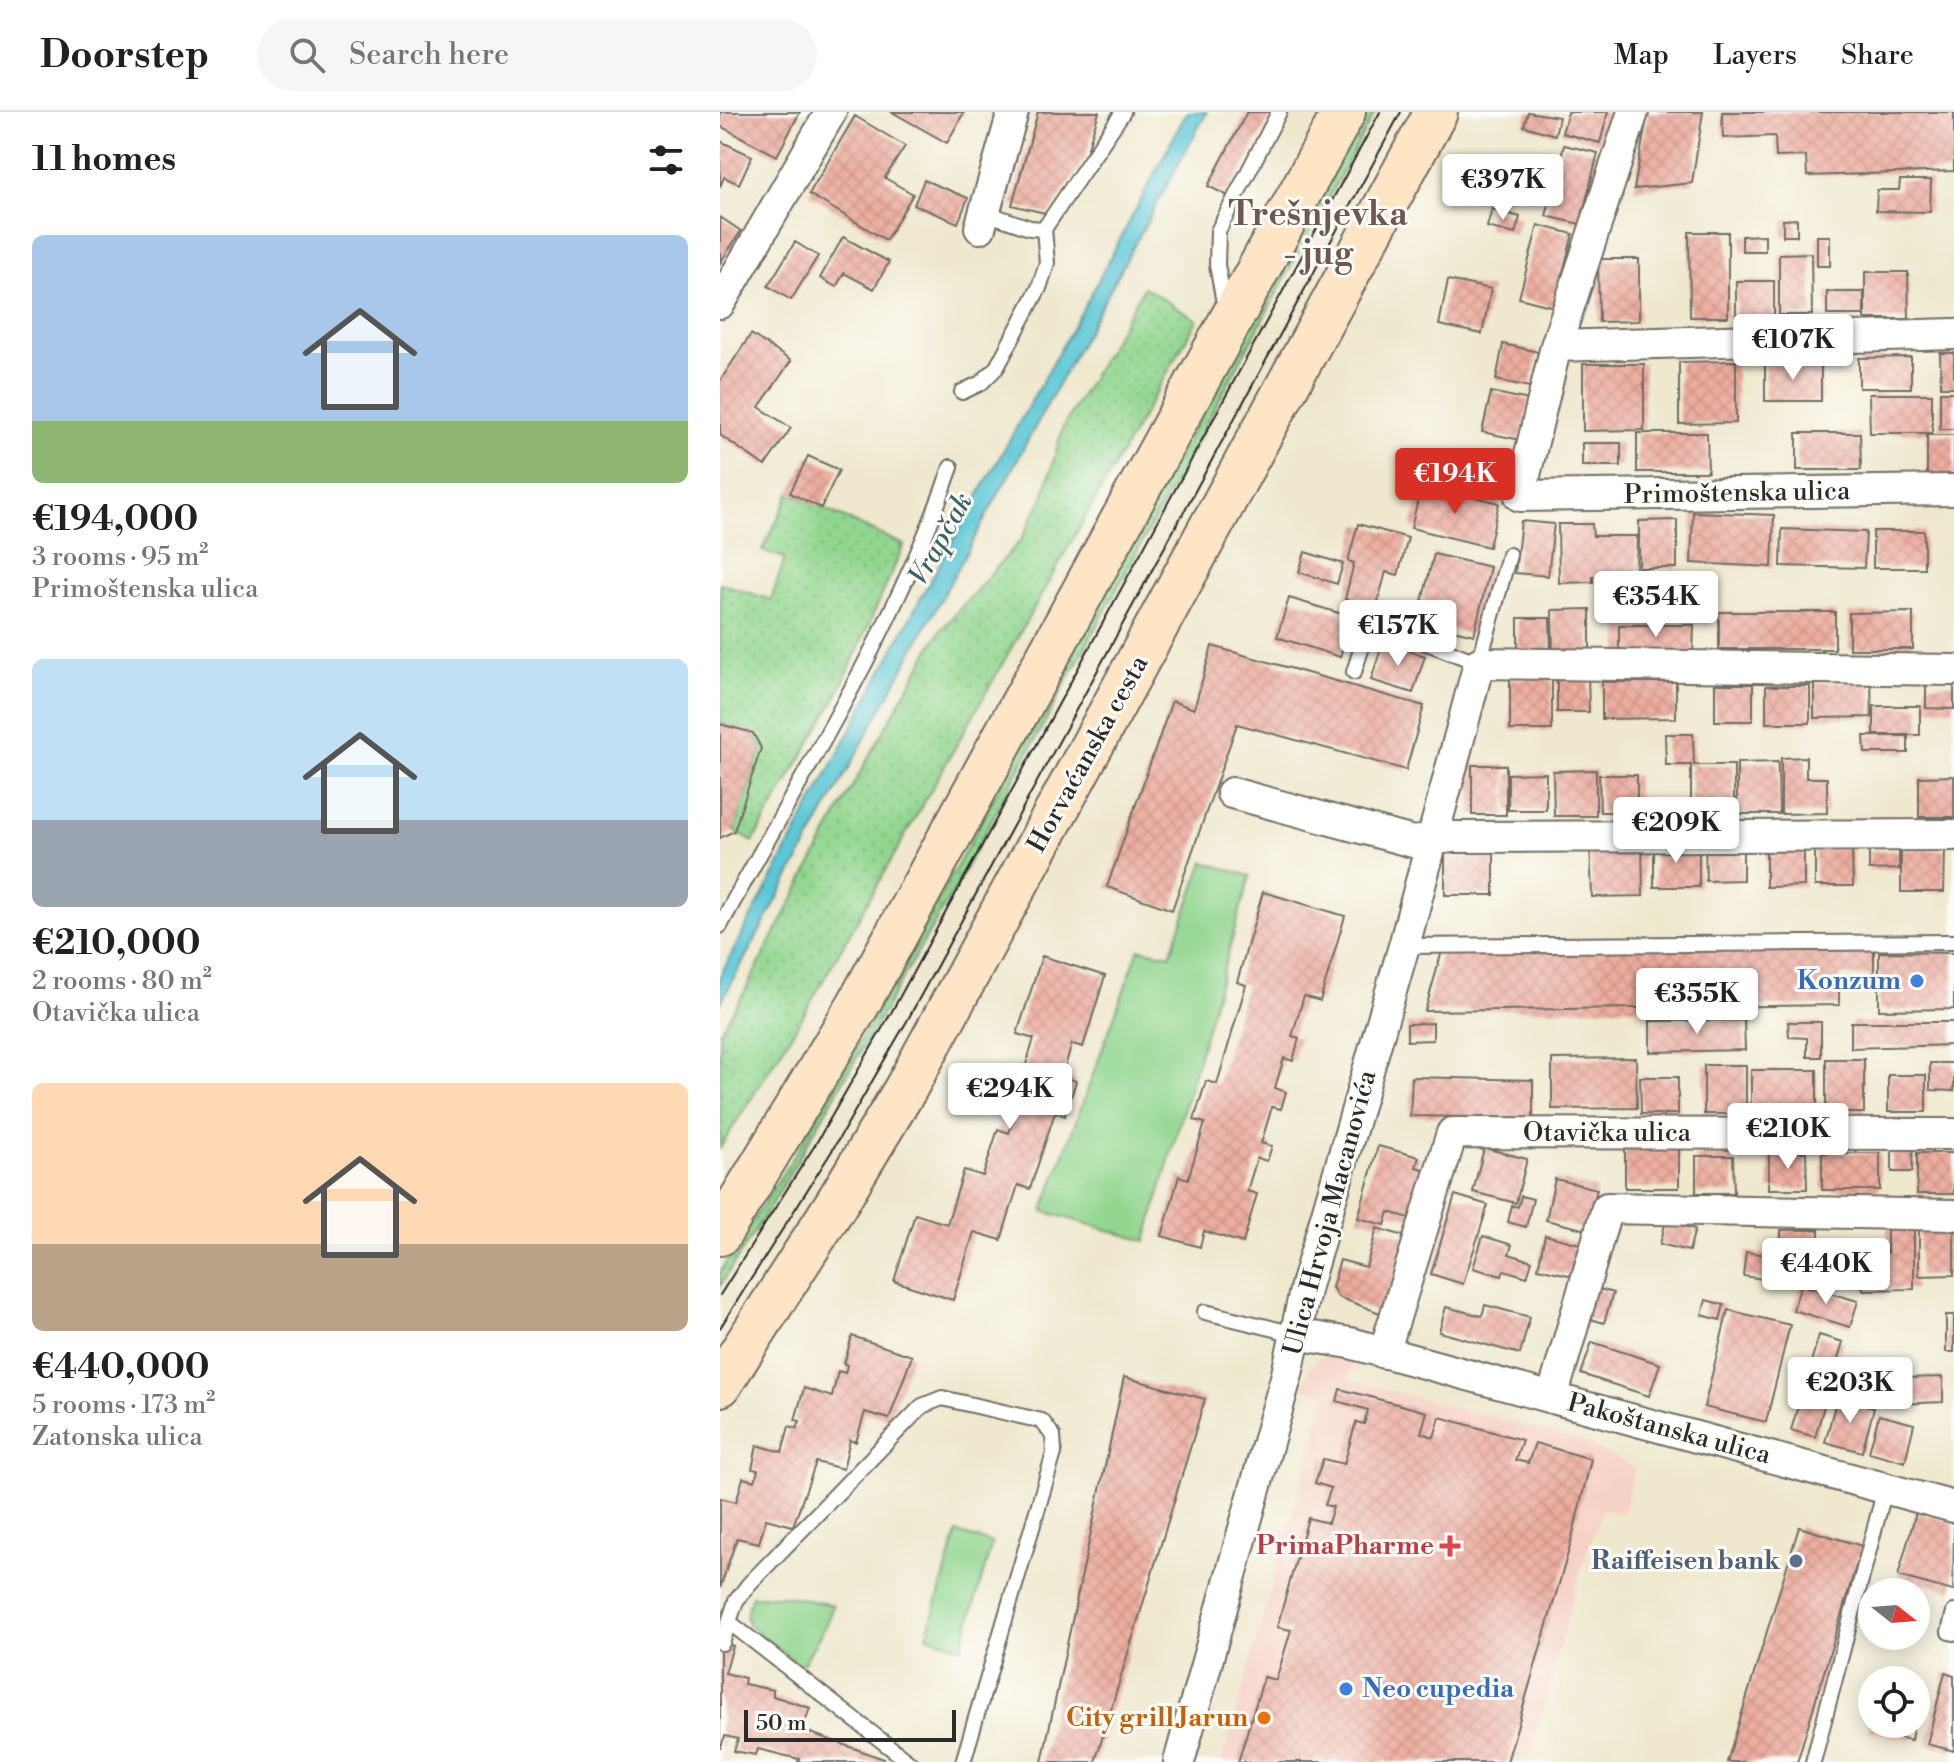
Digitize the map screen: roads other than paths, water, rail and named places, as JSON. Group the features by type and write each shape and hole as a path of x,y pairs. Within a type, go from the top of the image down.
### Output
{"street":[{"path":"720,303 831,112"},
{"path":"983,220 1013,112"},
{"path":"720,1234 858,1005 1344,112"},
{"name":"Horvaćanska cesta","path":"720,1385 828,1218 906,1088 1436,112"},
{"path":"1633,112 1556,346 1954,334"},
{"name":"Primoštenska ulica","path":"1556,346 1520,496 1954,490"},
{"path":"1479,663 1954,670"},
{"name":"Ulica Hrvoja Macanovića","path":"1179,1762 1306,1286 1404,946 1479,663"},
{"path":"1232,793 1413,842 1468,836 1954,835"},
{"name":"Otavička ulica","path":"1384,1353 1452,1133 1954,1134"},
{"path":"1552,1398 1607,1208 1954,1215"},
{"name":"Pakoštanska ulica","path":"1295,1334 1384,1353 1954,1507"}],"lane":[{"path":"962,392 981,383 997,367 1039,288 1047,263 1044,229 1123,112"},
{"path":"1228,327 1217,265 1218,231 1279,112"},
{"path":"983,220 1044,229"},
{"path":"720,926 837,717 934,518 951,467"},
{"path":"1354,672 1370,621 1479,663 1509,555"},
{"path":"1404,946 1954,942"},
{"path":"1205,1312 1295,1334"},
{"path":"722,1643 736,1601 749,1584 922,1406 942,1398 1042,1421 1053,1436 1054,1453 963,1762"},
{"path":"1813,1762 1885,1489"},
{"path":"1954,1612 1949,1632 1954,1633"},
{"path":"729,1622 909,1762"}],"water":[{"path":"1187,112 1207,112 720,1004 720,976 925,590 1087,302"}],"tram line":[{"path":"720,1295 815,1145 891,1013 1380,112"},
{"path":"720,1328 830,1154 907,1021 1401,112"}],"place":[{"name":"Konzum","path":"1917,981"},
{"name":"PrimaPharme","path":"1450,1546"},
{"name":"Raiffeisen bank","path":"1796,1561"},
{"name":"Neo cupedia","path":"1346,1689"},
{"name":"City grill Jarun","path":"1264,1718"}],"district":[{"name":"Trešnjevka - jug","path":"1318,234"}],"water label":[{"name":"Vrapčak","path":"941,539"}]}
